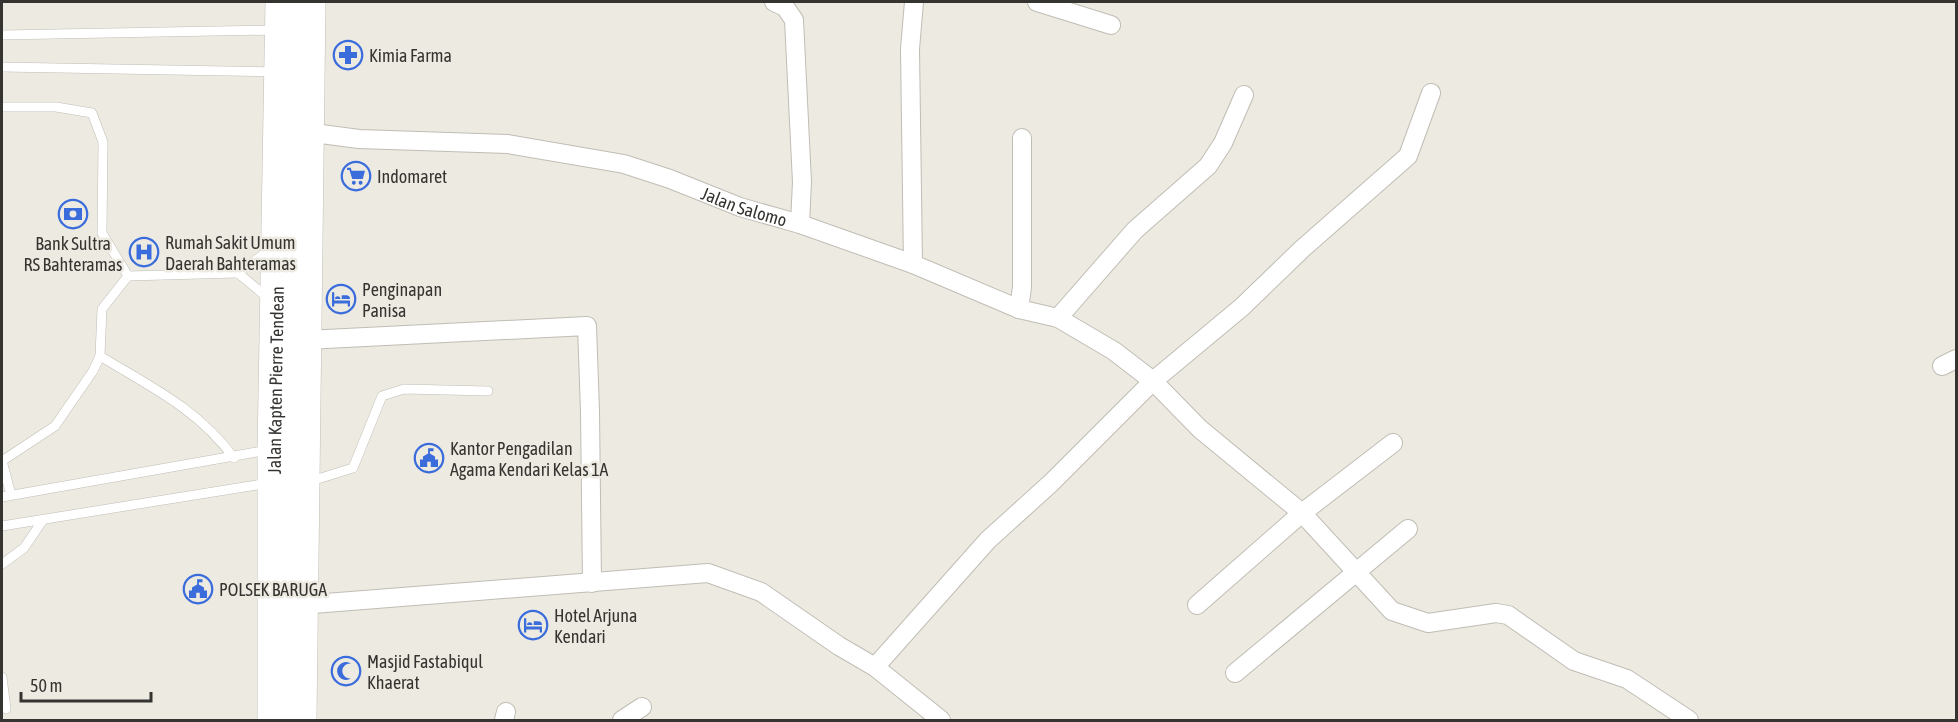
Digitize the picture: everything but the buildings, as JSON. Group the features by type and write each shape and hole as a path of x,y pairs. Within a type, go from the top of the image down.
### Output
{"highway":[{"name":"Jalan Kapten Pierre Tendean","path":"300,720 300,605 286,468 277,305 288,42 309,2"},
{"name":"Jalan Kapten Pierre Tendean","path":"274,720 286,468 306,340 306,132 288,42"}],"street":[{"path":"774,2 785,8 794,20 802,182 800,224"},
{"path":"912,264 910,50 914,2"},
{"path":"1037,2 1111,25"},
{"path":"875,666 988,540 1051,483 1153,381 1242,307 1302,249 1408,156 1431,93"},
{"path":"1058,318 1135,230 1208,166 1223,143 1244,95"},
{"name":"Jalan Salomo","path":"306,132 359,139 508,144 588,156 649,171 740,207 800,224 912,264 1019,309 1058,318 1114,351 1153,381 1200,429 1302,513 1355,574 1392,611 1428,623 1496,613 1508,615 1574,661 1627,679 1689,720"},
{"path":"1019,309 1022,286 1022,138"},
{"path":"306,340 587,326 591,411 592,583"},
{"path":"1197,605 1302,513 1393,443"},
{"path":"1235,673 1408,529"},
{"path":"300,605 708,573 761,592 839,646 875,666 941,720"},
{"path":"622,720 642,707"}],"lane":[{"path":"2,34 288,42"},
{"path":"2,67 288,42"},
{"path":"2,107 56,107 92,113 103,142 102,234 128,276"},
{"path":"128,276 238,273 278,243"},
{"path":"238,273 277,305"},
{"path":"128,276 102,309 100,356 55,426 2,461 6,496 234,458 286,468 352,468 382,396 404,389 488,392"},
{"path":"100,356 186,408 218,436 234,458"},
{"path":"2,526 286,468"},
{"path":"2,564 24,548 43,519"},
{"path":"2,677 6,709"}],"place":[{"name":"Kimia Farma","path":"348,55"},
{"name":"Indomaret","path":"356,176"},
{"name":"Bank Sultra RS Bahteramas","path":"73,214"},
{"name":"Rumah Sakit Umum Daerah Bahteramas","path":"144,252"},
{"name":"Penginapan Panisa","path":"341,299"},
{"name":"Kantor Pengadilan Agama Kendari Kelas 1A","path":"429,458"},
{"name":"POLSEK BARUGA","path":"198,589"},
{"name":"Hotel Arjuna Kendari","path":"533,625"},
{"name":"Masjid Fastabiqul Khaerat","path":"346,671"}]}
